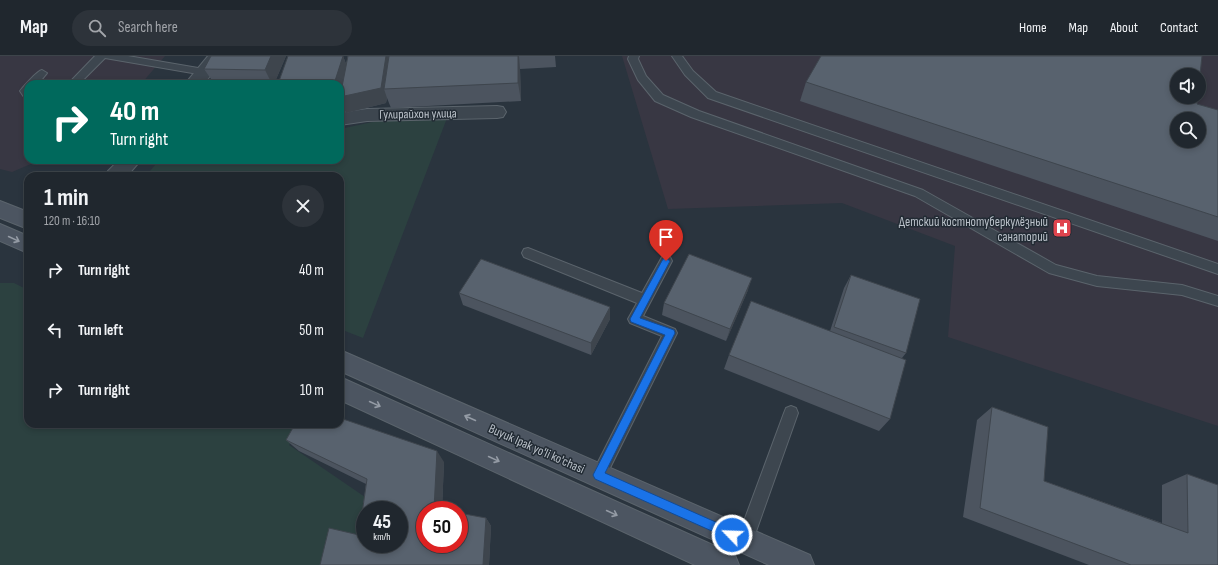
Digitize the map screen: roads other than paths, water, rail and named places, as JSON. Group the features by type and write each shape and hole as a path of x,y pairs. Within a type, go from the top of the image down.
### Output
{"main road":[{"path":"0,209 24,219"},
{"path":"0,232 24,243"},
{"name":"Buyuk Ipak yo'li ko'chasi","path":"344,362 800,565"},
{"name":"Buyuk Ipak yo'li ko'chasi","path":"344,390 726,565"}],"street":[{"path":"199,78 217,56"},
{"name":"Гулирайхон улица","path":"344,118 366,114 497,112"},
{"path":"119,172 127,164"}],"lane":[{"path":"77,80 100,56"},
{"path":"108,56 168,66 199,78"},
{"path":"168,66 177,56"},
{"path":"634,56 633,59 642,78 659,98 695,114 919,193 1053,269 1097,280 1182,290 1218,301"},
{"path":"677,56 689,73 712,96 1218,269"},
{"path":"36,80 42,73"},
{"path":"528,253 645,300"},
{"path":"598,475 670,333 635,319 666,261"},
{"path":"745,540 791,413"}],"place":[{"name":"Детский костнотуберкулёзный санаторий","path":"1062,228"}]}
